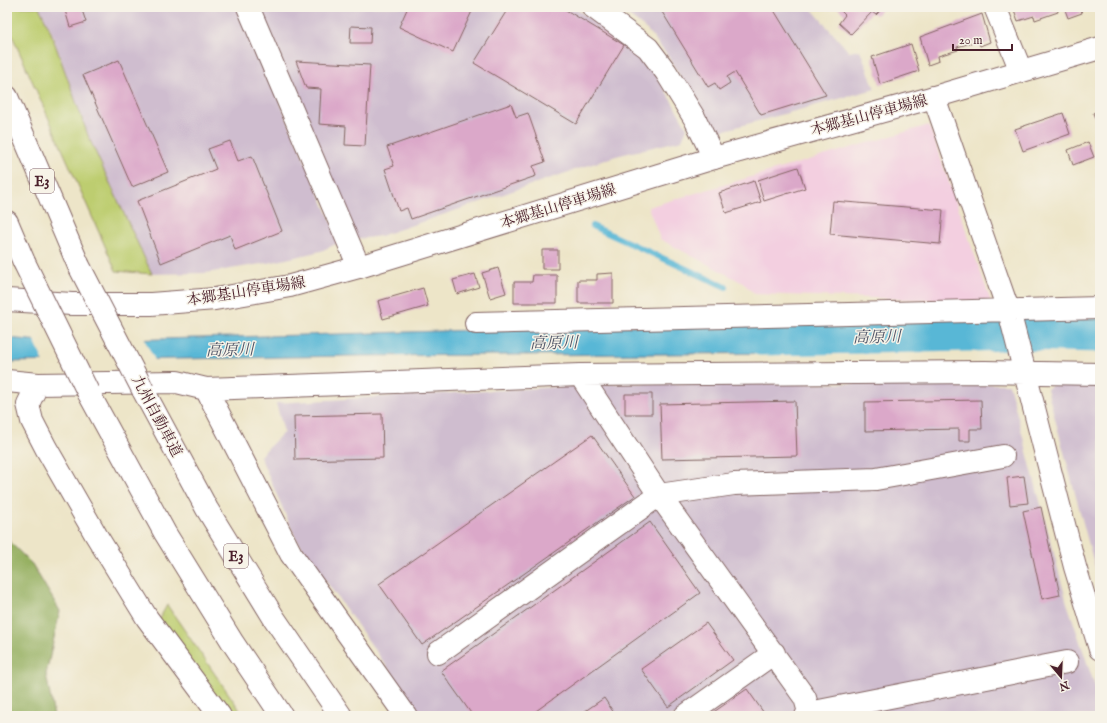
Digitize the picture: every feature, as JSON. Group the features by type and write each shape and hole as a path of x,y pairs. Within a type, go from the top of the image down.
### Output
{"main road":[{"path":"248,7 359,267"},
{"path":"593,7 648,48 666,72 695,119 714,158"},
{"path":"995,7 1021,71"},
{"name":"本郷基山停車場線","path":"7,300 72,304 151,304 215,299 290,286 359,267 714,158 934,97 1100,48"},
{"name":"九州自動車道","path":"7,97 78,264 143,390 212,516 274,618 340,716"},
{"path":"934,97 1009,312 1075,567 1100,649"},
{"path":"7,222 24,262 88,392 165,533 233,643 282,716"},
{"path":"476,323 1009,312 1100,308"},
{"path":"7,381 38,384 177,382 206,389 580,375 978,372 1024,367 1100,374"},
{"path":"580,375 659,495 805,698 808,715 1067,662"},
{"path":"38,384 28,404 32,421 46,448 96,535 148,618 220,716"},
{"path":"206,389 291,554 406,716"},
{"path":"438,653 659,495 734,484 876,479 1004,456"},
{"path":"685,716 774,654"}],"shaded area":[{"path":"39,7 239,7 340,242 321,251 273,262 206,273 152,274 89,138 51,30"},
{"path":"257,7 573,7 628,43 655,72 687,128 682,140 616,156 380,236 359,239 354,237"},
{"path":"618,7 810,7 849,52 860,50 875,89 714,133 668,56 647,30"},
{"path":"929,125 991,302 755,294 743,283 660,239 648,207"},
{"path":"1059,380 1100,380 1100,586 1047,389"},
{"path":"626,383 1009,384 1067,603 1100,701 1100,716 422,716 296,539 260,456 284,432 276,403"}],"green space":[{"path":"7,7 39,7 50,30 89,138 152,274 116,271 7,24"},
{"path":"7,539 32,564 60,611 46,674 54,716 7,716"},
{"path":"167,605 244,716 210,716 151,634"}],"water":[{"path":"799,321 821,353 350,356 7,362 7,338 53,342"}],"pier":[{"path":"143,337 156,362 45,365 33,338 53,340"}],"building":[{"path":"64,7 81,7 86,22 70,27"},
{"path":"408,7 474,7 453,52 399,27"},
{"path":"509,7 561,7 624,45 576,124 474,63"},
{"path":"659,7 772,7 826,95 761,115 735,72 727,77 730,83 719,90 715,83 708,87"},
{"path":"837,7 884,7 876,15 872,12 851,34 839,23 845,15"},
{"path":"1013,7 1057,7 1058,12 1035,20 1034,16 1018,21"},
{"path":"1064,7 1080,7 1082,13 1068,18"},
{"path":"982,14 990,42 980,46 978,41 957,47 958,50 938,56 939,61 928,65 920,37"},
{"path":"351,26 371,27 370,43 350,43"},
{"path":"911,44 919,71 880,84 872,57"},
{"path":"119,60 168,172 132,187 83,75"},
{"path":"296,61 370,65 365,146 345,145 346,126 319,124 321,89 306,88"},
{"path":"511,104 516,117 528,113 545,162 533,166 536,176 411,219 407,208 399,211 385,169 394,166 387,147"},
{"path":"1100,110 1100,131 1093,113"},
{"path":"1063,113 1070,134 1023,151 1015,129"},
{"path":"230,141 238,161 252,156 282,231 235,250 230,235 161,263 137,201 216,169 208,149"},
{"path":"1088,142 1094,157 1073,165 1068,150"},
{"path":"798,167 805,188 764,201 758,180"},
{"path":"754,181 761,202 726,213 719,193"},
{"path":"833,201 943,210 940,244 830,234"},
{"path":"542,250 558,250 558,269 542,269"},
{"path":"498,268 506,293 490,298 482,273"},
{"path":"613,273 613,303 578,303 578,280 597,280 597,274"},
{"path":"475,274 479,287 457,294 453,280"},
{"path":"533,275 557,275 557,303 514,303 514,282 532,282"},
{"path":"423,288 428,306 383,319 378,301"},
{"path":"625,394 652,394 652,414 625,414"},
{"path":"981,400 982,429 970,429 970,441 959,441 959,429 865,431 865,402"},
{"path":"795,401 797,456 662,459 660,404"},
{"path":"382,414 383,458 295,460 294,416"},
{"path":"592,435 635,496 422,645 379,584"},
{"path":"1024,476 1028,503 1010,505 1007,478"},
{"path":"1041,507 1060,595 1042,599 1023,511"},
{"path":"650,522 700,593 529,716 473,716 441,671"},
{"path":"706,623 733,660 668,707 641,669"},
{"path":"747,689 766,716 708,716"},
{"path":"604,698 616,716 578,716"}],"waterway":[{"path":"592,226 726,287"},
{"name":"高原川","path":"761,338 1021,333 1100,335"}]}
